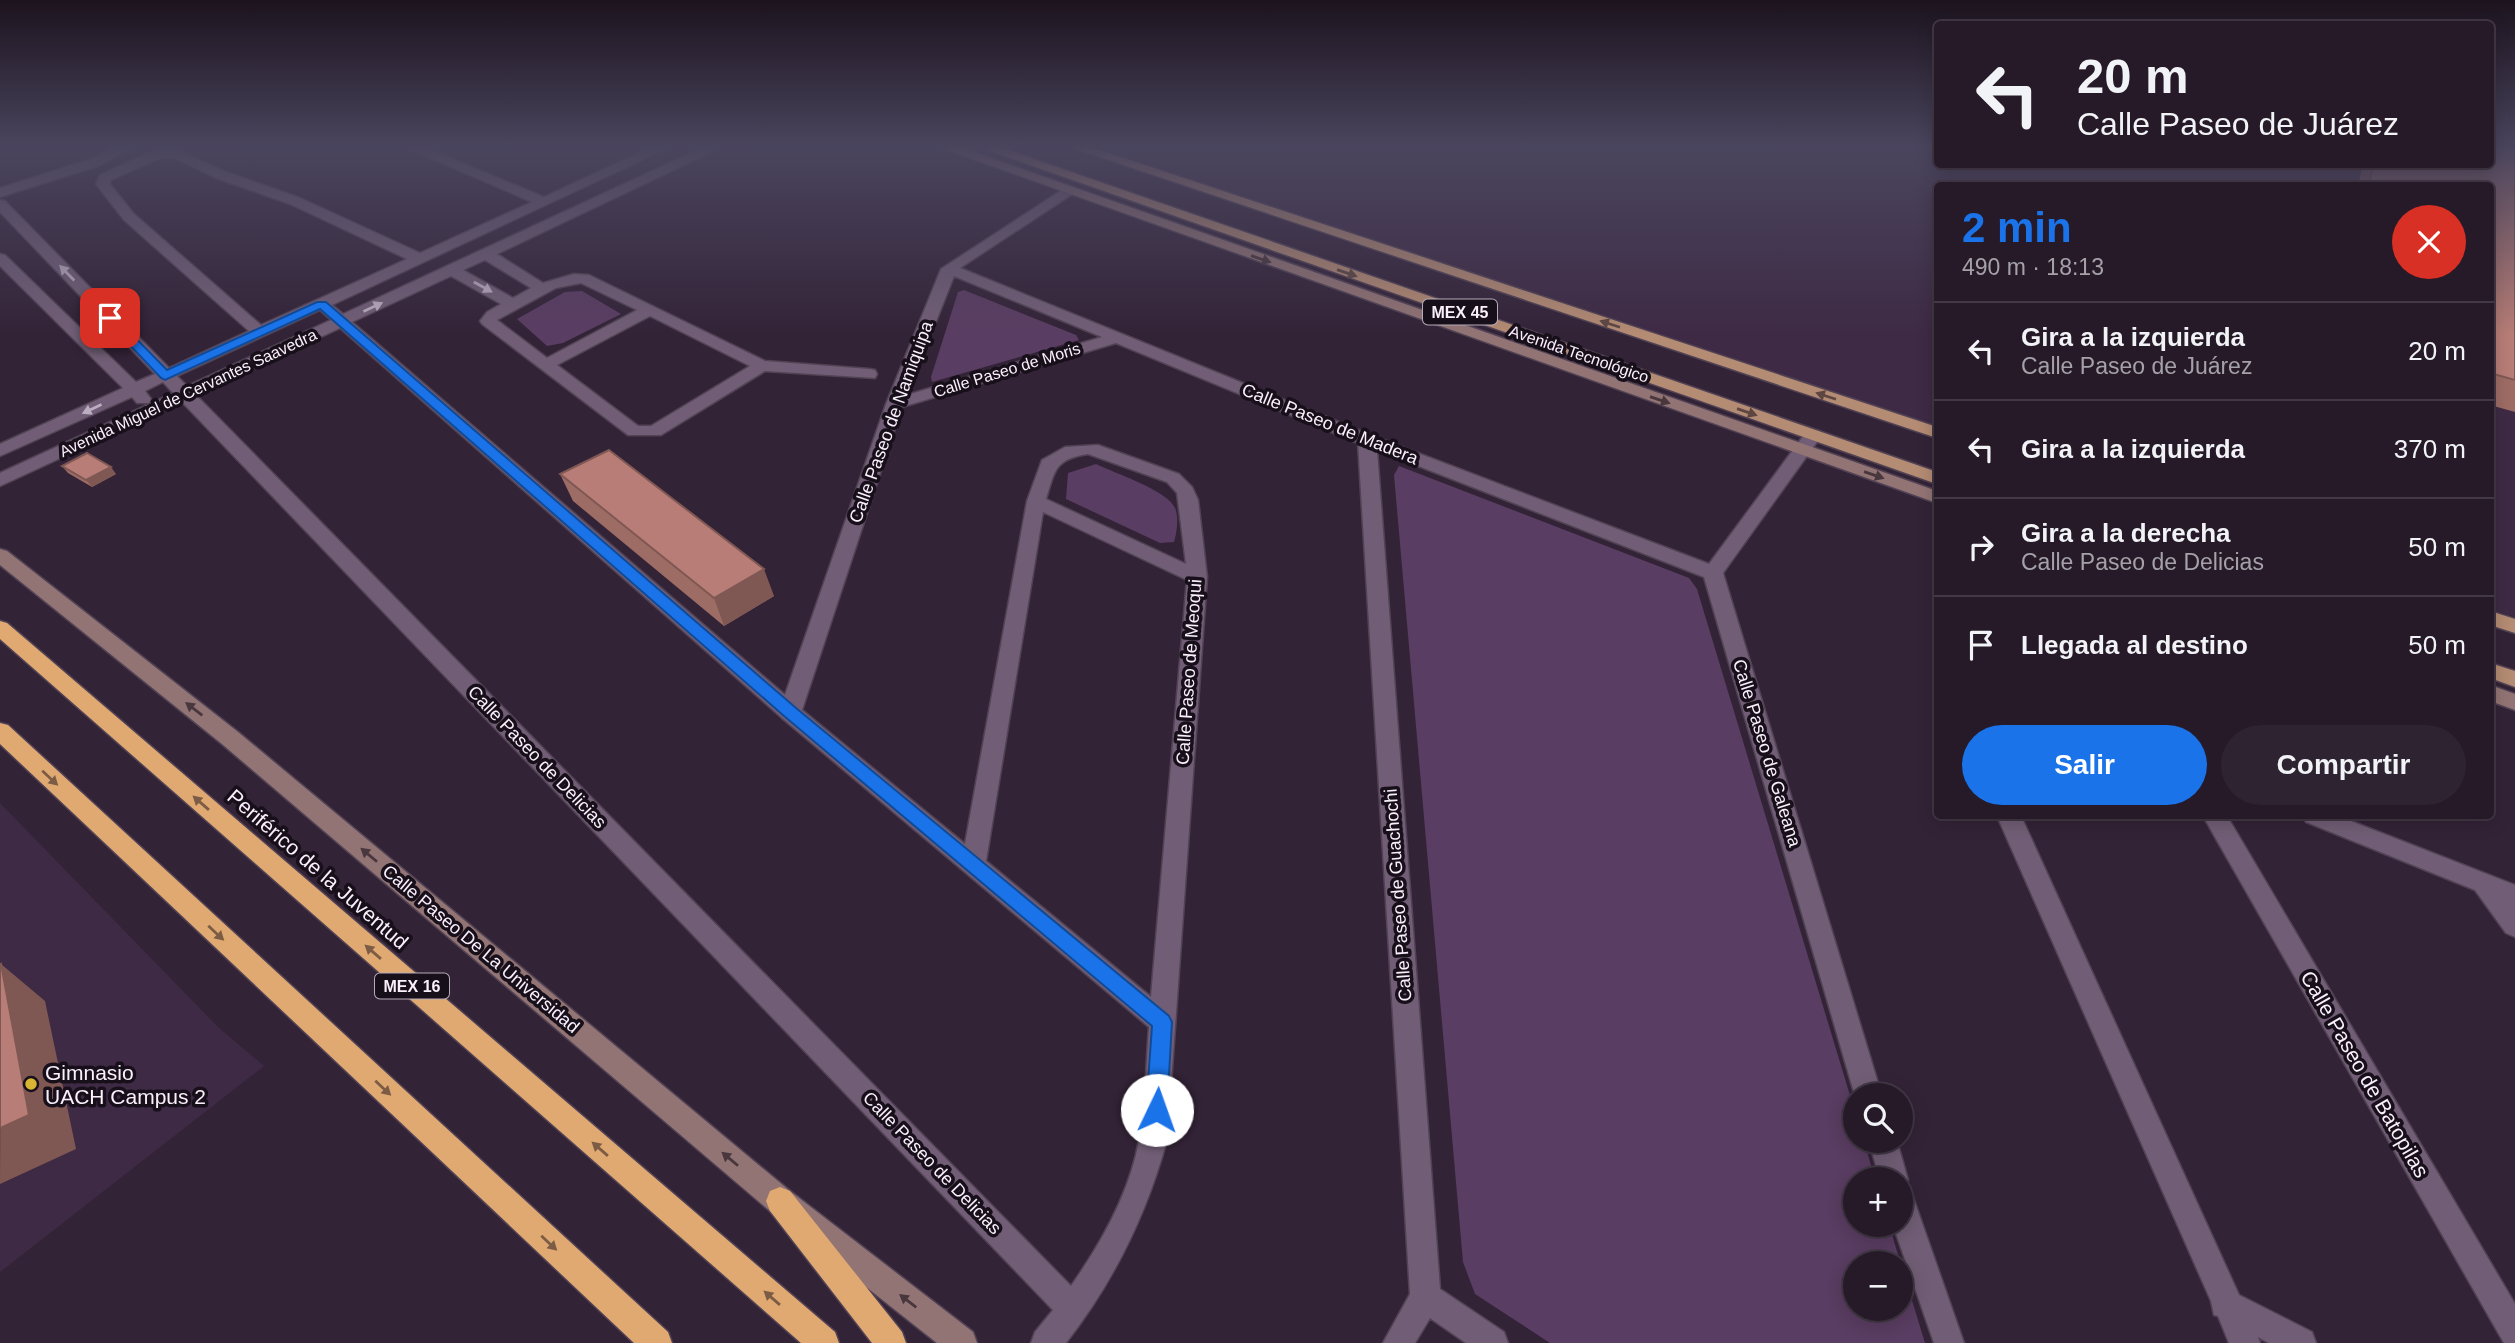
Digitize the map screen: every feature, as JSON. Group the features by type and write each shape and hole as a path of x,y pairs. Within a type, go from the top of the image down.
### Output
{"highway":[{"name":"Periférico de la Juventud","path":"0,628 824,1343"},
{"path":"0,731 657,1343"},
{"path":"780,1202 891,1343"}],"main road":[{"name":"Avenida Tecnológico","path":"1156,209 1808,443 1934,477"},
{"name":"MEX 45","path":"1262,209 1934,432"},
{"path":"2494,619 2515,626"},
{"path":"2494,671 2515,679"}],"street":[{"name":"Calle Paseo de Delicias","path":"4,209 1073,1309"},
{"path":"122,209 259,332"},
{"path":"312,209 420,259"},
{"name":"Avenida Miguel de Cervantes Saavedra","path":"0,451 529,209"},
{"name":"Avenida Miguel de Cervantes Saavedra","path":"0,480 583,209"},
{"path":"949,268 1042,209"},
{"path":"1122,209 1808,443 1934,496"},
{"path":"486,254 544,290"},
{"path":"3,266 153,409"},
{"name":"Calle Paseo de Madera","path":"949,268 1367,440 1713,573"},
{"name":"Calle Paseo de Namiquipa","path":"790,712 895,404 949,268"},
{"path":"452,270 513,304"},
{"path":"762,366 655,431 641,433 634,431 489,323 493,315 513,304 573,278 584,278 762,366 869,374"},
{"path":"321,304 790,712 1162,1022"},
{"path":"547,364 650,310"},
{"name":"Calle Paseo de Moris","path":"895,404 1120,337"},
{"name":"Calle Paseo de Guachochi","path":"1367,440 1425,1297"},
{"path":"1713,573 1808,443"},
{"name":"Calle Paseo de Meoqui","path":"974,866 1036,500 1048,464 1065,452 1098,450 1173,478 1186,491 1189,500 1197,576 1153,1140 1142,1185 1127,1222 1104,1265 1046,1343"},
{"path":"1036,500 1197,576"},
{"name":"Calle Paseo De La Universidad","path":"0,555 230,738 780,1202 962,1343"},
{"name":"Calle Paseo de Galeana","path":"1713,573 1865,1083"},
{"path":"2494,694 2515,702"},
{"path":"2010,819 2225,1304 2245,1343"},
{"name":"Calle Paseo de Batopilas","path":"2217,819 2515,1333"},
{"path":"2322,819 2515,895"},
{"path":"2484,883 2515,926"},
{"path":"1911,1237 1949,1343"},
{"path":"1398,1343 1425,1297 1493,1343"},
{"path":"2225,1304 2301,1343"}],"shaded area":[{"path":"1274,209 1934,209 1934,426"},
{"path":"2494,209 2515,209 2515,617 2494,610"},
{"path":"964,290 1076,335 1079,340 932,382 931,377 958,292"},
{"path":"582,291 621,314 563,343 547,346 517,319 565,292"},
{"path":"1096,464 1151,489 1170,501 1177,515 1174,542 1160,543 1066,499 1068,473"},
{"path":"1399,466 1689,578 1697,589 1846,1083 1843,1083 1843,1153 1867,1153 1872,1167 1843,1167 1843,1237 1893,1237 1897,1251 1843,1251 1843,1321 1913,1321 1913,1304 1925,1343 1550,1343 1475,1294 1463,1262 1394,475"},
{"path":"0,803 218,1027 264,1066 0,1272"}],"building":[{"path":"2494,209 2515,209 2515,380 2494,374"},
{"path":"609,450 764,569 714,598 560,474"},
{"path":"87,453 111,467 86,480 62,466"},
{"path":"0,965 29,1115 0,1128"}],"place":[{"name":"Gimnasio UACH Campus 2","path":"31,1084"}],"route":[{"path":"110,318 165,376 321,304 790,712 1162,1022 1157,1110"}]}
